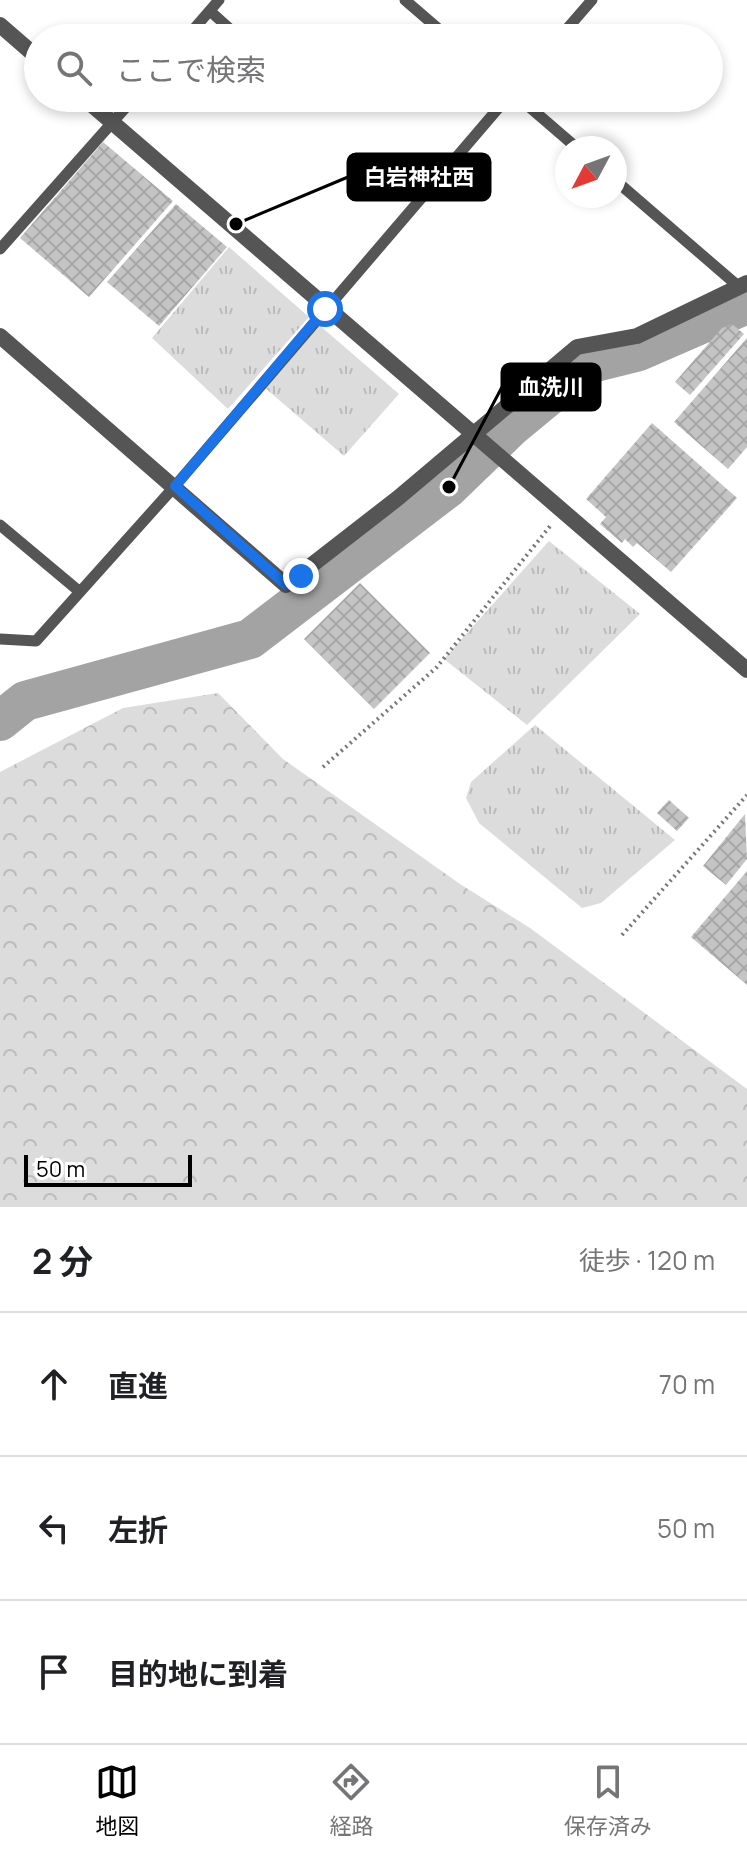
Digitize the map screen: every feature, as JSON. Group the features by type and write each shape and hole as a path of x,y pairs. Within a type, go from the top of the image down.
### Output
{"street":[{"path":"0,25 24,46"},
{"path":"100,112 747,670"},
{"path":"0,336 286,585 476,439 577,347 637,336 743,284"}],"lane":[{"path":"198,24 219,0"},
{"path":"405,0 433,24"},
{"path":"571,24 592,0"},
{"path":"210,11 224,24"},
{"path":"0,249 121,112"},
{"path":"0,639 36,641 175,486 495,112"},
{"path":"535,112 563,136"},
{"path":"627,190 743,284"},
{"path":"0,525 80,592"}],"path":[{"path":"323,767 437,667 562,510"},
{"path":"622,935 747,795"}],"green space":[{"path":"229,247 309,317 228,409 152,338"},
{"path":"318,324 399,394 344,456 264,387"},
{"path":"549,541 640,614 527,725 444,659"},
{"path":"218,693 283,759 460,884 530,928 747,1089 747,1207 0,1207 0,772 123,708"},
{"path":"535,725 675,840 601,903 582,908 479,823 466,798 471,782"}],"building":[{"path":"103,142 173,201 89,297 20,238"},
{"path":"176,204 227,247 159,326 107,282"},
{"path":"732,324 744,334 690,395 675,382 722,328"},
{"path":"747,338 747,447 728,469 674,422"},
{"path":"652,423 737,498 671,572 637,543 633,547 625,539 622,543 600,524 606,517 586,499"},
{"path":"360,583 430,653 374,709 304,639"},
{"path":"669,800 689,818 677,831 657,813"},
{"path":"745,814 747,859 726,885 703,866"},
{"path":"747,871 747,985 691,937"}],"waterway":[{"path":"0,721 25,701 250,639 449,487 512,426 587,364 639,351 747,304"}],"place":[{"name":"白岩神社西","path":"236,224"},
{"name":"血洗川","path":"449,487"}],"route":[{"path":"301,576 286,585 175,486 325,309"}]}
